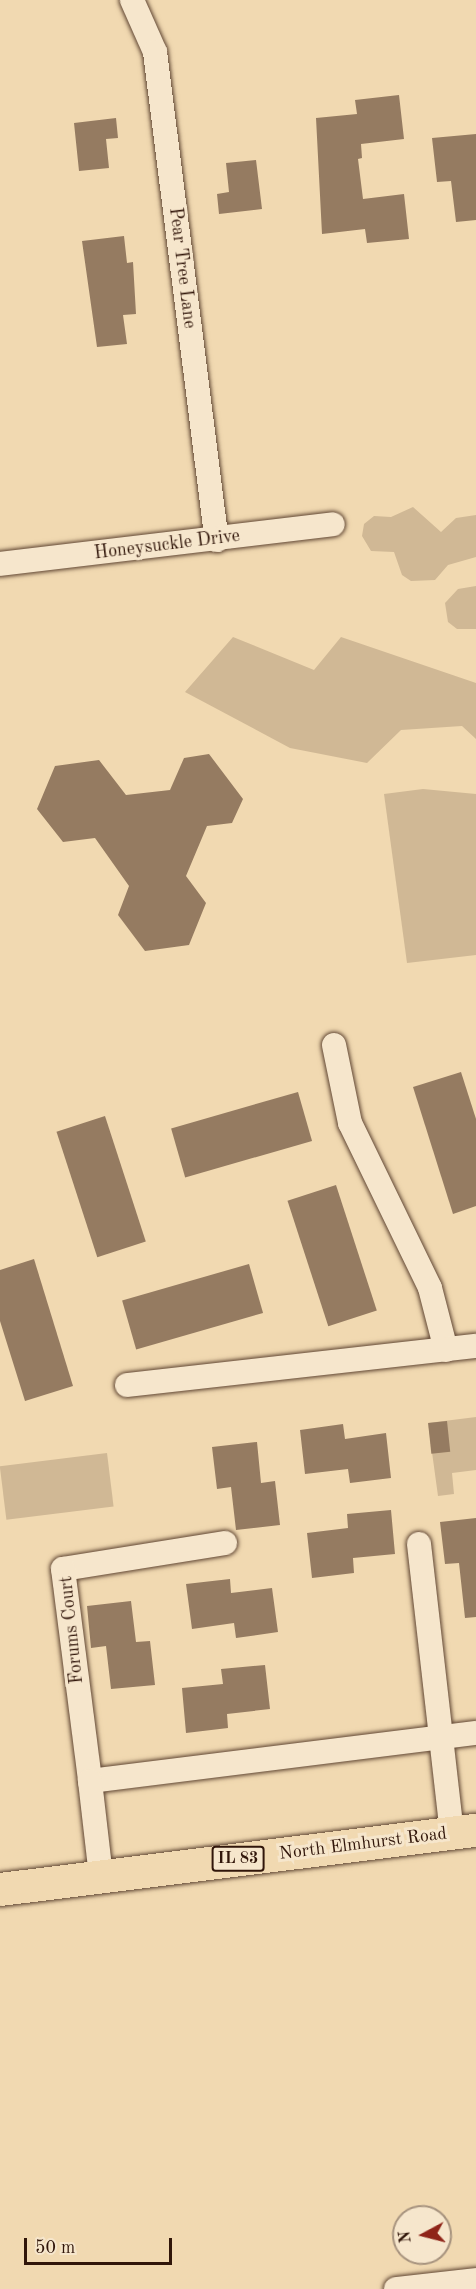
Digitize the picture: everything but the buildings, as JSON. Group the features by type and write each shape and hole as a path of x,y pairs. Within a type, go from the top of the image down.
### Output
{"main road":[{"name":"North Elmhurst Road","path":"0,1889 464,1831"}],"street":[{"name":"Pear Tree Lane","path":"132,0 154,52 218,540"},
{"name":"Honeysuckle Drive","path":"0,564 218,540 333,524"},
{"path":"334,1045 350,1123 430,1288 446,1350"},
{"path":"127,1385 476,1346"},
{"name":"Forums Court","path":"101,1876 63,1569 225,1543"},
{"path":"418,1544 442,1737 464,1831"},
{"path":"90,1781 476,1733"},
{"path":"396,2289 476,2280"}],"shaded area":[{"path":"413,507 441,532 456,518 476,515 476,557 448,565 435,580 411,581 402,575 394,552 371,551 362,536 364,524 374,516 391,517"},
{"path":"476,586 476,629 457,629 448,622 445,603 458,589"},
{"path":"233,637 314,670 341,637 476,683 476,739 462,726 401,730 367,763 290,748 185,692"},
{"path":"423,789 476,794 476,955 407,963 384,794"},
{"path":"476,1417 476,1470 452,1473 454,1494 438,1496 428,1423"},
{"path":"107,1453 114,1507 6,1520 0,1466"}]}
